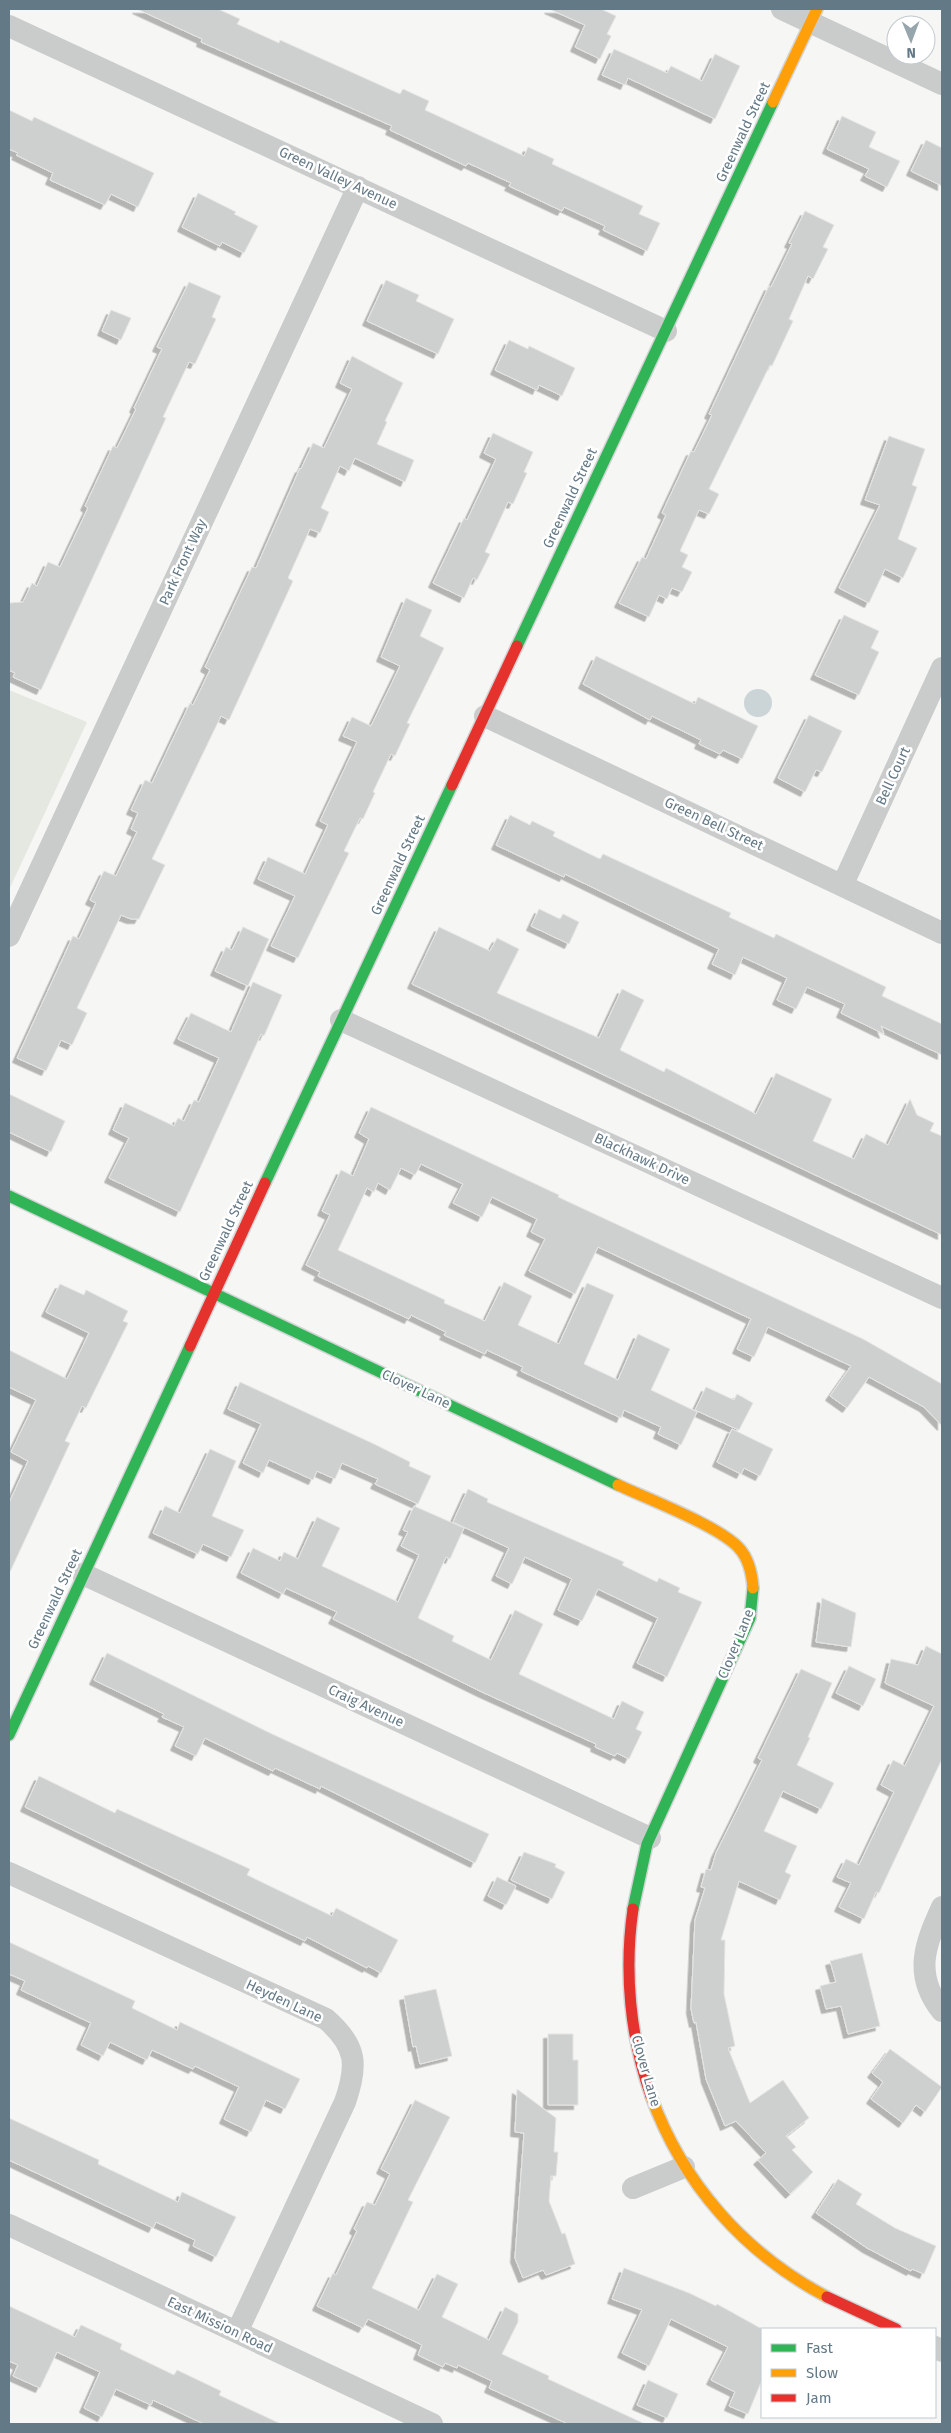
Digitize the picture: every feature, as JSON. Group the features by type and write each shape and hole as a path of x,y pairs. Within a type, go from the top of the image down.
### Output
{"street":[{"path":"782,9 814,16 942,84"},
{"name":"Greenwald Street","path":"9,1735 341,1020 814,16"},
{"name":"Green Valley Avenue","path":"9,26 666,331"},
{"name":"Park Front Way","path":"9,936 358,187"},
{"name":"Bell Court","path":"843,884 942,668"},
{"name":"Green Bell Street","path":"485,716 843,884 942,934"},
{"name":"Blackhawk Drive","path":"341,1020 942,1298"},
{"name":"Clover Lane","path":"9,1196 716,1531 742,1548 752,1579 754,1597 750,1618 650,1838 637,1882 629,1946 633,2020 637,2049 651,2097 684,2168 720,2212 764,2256 818,2292 894,2328"},
{"name":"Craig Avenue","path":"83,1574 650,1838"},
{"name":"Heyden Lane","path":"9,1873 326,2019 347,2040 352,2055 354,2071 345,2102 236,2332"},
{"path":"942,1907 927,1940 924,1955 929,1989 934,2001 942,2011"},
{"path":"633,2188 684,2168"},
{"name":"East Mission Road","path":"9,2225 432,2424"}],"shaded area":[{"path":"758,689 768,693 772,703 768,713 758,717 748,713 744,703 748,693"},
{"path":"9,690 87,722 9,890"}],"building":[{"path":"137,9 218,9 240,19 237,24 279,43 280,40 400,94 403,89 429,101 425,110 524,156 528,147 554,159 552,164 643,206 639,214 660,223 647,251 603,230 605,226 564,207 562,211 509,186 511,183 468,163 466,166 390,130 392,126 201,42 202,39"},
{"path":"549,9 601,9 616,16 607,34 611,36 600,59 575,47 585,25"},
{"path":"614,49 667,73 671,66 702,81 715,54 740,66 715,119 628,78 625,85 602,75"},
{"path":"9,110 32,121 34,117 154,173 138,207 111,194 105,205 50,180 53,173 16,155 18,153 9,149"},
{"path":"842,116 876,132 869,147 900,161 887,187 865,176 869,169 827,149"},
{"path":"926,140 942,148 942,186 911,171"},
{"path":"198,193 236,212 234,214 258,226 244,253 222,242 220,246 182,227"},
{"path":"805,211 834,225 823,247 828,249 813,279 808,276 789,319 793,321 709,489 719,494 709,514 699,510 680,551 688,555 682,567 692,572 682,592 672,588 667,599 659,595 649,617 619,603 642,557 646,559 666,515 662,513 691,451 694,452 712,415 709,414 769,286 771,287 792,244 789,243"},
{"path":"386,280 419,295 416,301 454,319 438,354 367,321"},
{"path":"189,282 221,296 212,317 216,319 195,364 189,362 163,417 166,418 41,690 13,677 15,673 9,670 9,603 23,602 32,583 37,586 48,562 60,567 88,508 85,506 113,446 117,448 136,409 134,408 162,349 157,347"},
{"path":"111,310 131,318 121,340 102,331"},
{"path":"509,340 528,349 529,346 575,368 562,396 539,385 537,390 495,370"},
{"path":"352,356 403,383 385,421 387,422 377,444 414,460 405,482 355,458 349,471 340,466 321,508 329,512 320,533 310,529 288,578 293,581 229,720 221,716 152,859 165,865 139,919 131,919 121,915 77,1008 87,1013 72,1045 61,1040 46,1071 17,1058 73,936 79,939 96,903 90,900 104,871 116,876 137,832 131,829 138,813 131,810 145,780 152,783 190,703 193,705 210,670 205,667 252,567 256,568 300,468 313,443 324,448 352,389 340,383"},
{"path":"493,433 533,452 524,472 527,473 513,504 508,502 485,552 490,554 477,580 473,578 464,598 433,583 464,518 467,520 496,459 484,453"},
{"path":"889,436 925,449 912,485 917,487 898,539 917,548 903,578 885,569 869,603 839,588 880,505 865,500"},
{"path":"406,598 432,610 420,636 444,648 407,723 410,724 395,756 391,754 363,819 360,818 344,851 349,853 298,958 271,946 295,896 258,879 268,857 305,874 328,825 320,821 357,742 343,736 352,717 371,726 400,666 381,657"},
{"path":"844,615 879,631 871,648 879,652 859,695 815,675"},
{"path":"596,656 695,704 698,697 758,726 742,759 723,750 720,754 699,744 701,740 652,716 650,720 583,684"},
{"path":"809,715 842,731 822,772 816,770 805,792 778,778"},
{"path":"510,815 530,825 532,821 555,832 553,836 600,859 603,854 731,913 729,917 774,938 776,934 886,987 882,996 942,1024 942,1055 881,1026 884,1034 841,1013 845,1004 807,987 796,1009 777,1000 787,978 743,957 735,975 712,964 719,949 565,874 564,877 496,845"},
{"path":"539,909 560,919 563,914 579,922 569,944 531,926"},
{"path":"243,927 269,939 248,986 215,971 226,947 232,950"},
{"path":"439,927 490,951 497,938 519,949 497,993 599,1038 622,989 644,1000 620,1050 664,1072 666,1068 756,1114 776,1073 832,1099 813,1141 854,1159 866,1134 888,1145 910,1099 917,1115 934,1123 930,1131 942,1136 942,1235 412,984"},
{"path":"253,982 282,995 264,1036 261,1034 180,1212 109,1178 129,1138 113,1130 125,1103 174,1126 178,1118 184,1121 194,1100 199,1102 219,1058 178,1039 191,1013 231,1032"},
{"path":"9,1094 65,1121 51,1152 9,1132"},
{"path":"371,1107 559,1195 558,1197 863,1339 942,1384 942,1426 924,1407 869,1377 847,1408 830,1396 851,1366 768,1327 754,1357 737,1349 751,1319 598,1247 575,1294 529,1271 545,1239 531,1232 537,1219 492,1197 482,1217 453,1203 463,1184 421,1164 415,1175 401,1168 390,1190 378,1183 374,1192 367,1188 338,1250 445,1300 444,1303 485,1321 504,1282 532,1296 518,1325 559,1344 587,1283 614,1295 584,1364 618,1380 638,1334 670,1349 651,1390 697,1412 681,1445 658,1434 661,1427 624,1410 621,1418 521,1371 523,1367 487,1350 485,1354 444,1335 446,1332 411,1315 409,1319 318,1276 320,1272 306,1265 330,1215 322,1211 341,1170 353,1176 369,1139 359,1133"},
{"path":"60,1284 84,1295 86,1290 128,1311 123,1321 128,1323 86,1408 82,1406 65,1441 70,1443 9,1574 9,1503 28,1461 11,1452 36,1400 9,1387 9,1350 67,1379 89,1333 46,1312"},
{"path":"240,1382 374,1444 410,1462 409,1466 431,1476 418,1504 375,1484 378,1479 342,1463 335,1479 317,1471 313,1480 269,1460 263,1473 243,1463 261,1424 228,1409"},
{"path":"706,1387 734,1400 737,1394 753,1403 739,1430 695,1410"},
{"path":"732,1429 773,1449 760,1476 744,1468 741,1474 717,1462"},
{"path":"210,1449 236,1461 212,1516 244,1530 231,1557 203,1544 198,1554 153,1533 165,1506 180,1513"},
{"path":"468,1489 488,1499 487,1502 624,1562 622,1565 657,1582 659,1578 680,1588 678,1592 702,1602 667,1677 637,1663 658,1618 598,1589 582,1621 558,1610 572,1579 525,1557 512,1584 496,1576 509,1548 453,1522"},
{"path":"414,1506 464,1528 450,1559 446,1557 418,1618 454,1636 452,1641 491,1660 515,1610 543,1624 519,1674 614,1719 622,1701 644,1712 636,1729 642,1732 629,1759 617,1753 615,1756 595,1747 596,1744 482,1692 333,1619 337,1612 286,1588 283,1594 241,1573 253,1548 280,1561 284,1552 298,1559 317,1517 340,1528 322,1566 398,1602 419,1555 401,1546 408,1532 403,1530"},
{"path":"822,1598 856,1613 851,1647 816,1642"},
{"path":"926,1646 942,1654 942,1759 879,1893 876,1892 864,1919 839,1907 851,1883 837,1877 846,1859 859,1865 894,1792 881,1785 893,1760 905,1766 934,1706 885,1683 891,1659 918,1665"},
{"path":"107,1653 272,1734 489,1834 475,1863 321,1786 320,1789 275,1768 273,1771 205,1738 196,1756 175,1746 184,1727 162,1717 164,1714 94,1680"},
{"path":"849,1666 876,1679 863,1706 836,1693"},
{"path":"801,1669 832,1683 797,1765 834,1783 821,1809 783,1791 764,1831 797,1846 785,1872 791,1875 780,1900 739,1881 721,1940 725,1940 724,1994 735,2046 728,2048 750,2103 783,2080 809,2118 786,2136 796,2147 792,2150 813,2172 790,2194 758,2160 766,2153 736,2121 725,2126 706,2079 696,2022 694,2023 691,2009 695,1920 705,1888 701,1887 706,1869 711,1870 716,1853 762,1760 758,1758"},
{"path":"39,1776 115,1813 117,1809 250,1869 247,1875 332,1916 336,1908 398,1940 381,1973 368,1966 367,1968 307,1937 305,1941 25,1807"},
{"path":"524,1852 556,1864 555,1867 565,1872 552,1899 511,1880"},
{"path":"497,1877 516,1886 506,1905 488,1896"},
{"path":"9,1942 135,2001 132,2008 177,2030 180,2022 300,2079 285,2109 266,2100 251,2132 224,2119 239,2087 195,2066 193,2069 152,2050 147,2060 110,2042 103,2056 81,2045 91,2023 21,1990 25,1981 9,1974"},
{"path":"862,1953 880,2026 848,2034 841,2006 826,2009 820,1986 836,1982 830,1961"},
{"path":"436,1989 452,2056 420,2064 416,2046 413,2047 404,1996"},
{"path":"548,2034 573,2034 573,2060 578,2060 578,2105 548,2105"},
{"path":"890,2049 942,2087 925,2112 916,2105 903,2123 871,2099 883,2082 872,2073"},
{"path":"517,2089 556,2118 554,2152 558,2152 556,2176 551,2176 549,2201 562,2234 565,2233 575,2264 546,2275 543,2270 523,2278 515,2258 524,2133 515,2132"},
{"path":"415,2100 450,2117 408,2200 413,2202 372,2288 419,2310 437,2274 458,2284 442,2317 489,2340 505,2307 518,2314 518,2322 502,2354 549,2376 548,2379 645,2424 568,2424 489,2388 492,2381 458,2365 457,2368 445,2363 443,2367 418,2355 422,2345 368,2319 363,2328 317,2306 333,2273 336,2275 357,2231 354,2229 367,2202 375,2205 390,2174 381,2169"},
{"path":"9,2118 99,2160 98,2164 178,2202 182,2192 236,2217 216,2257 193,2246 195,2240 156,2222 153,2228 9,2160"},
{"path":"838,2179 862,2194 856,2204 895,2228 936,2246 924,2274 912,2269 911,2271 867,2248 816,2213"},
{"path":"624,2268 689,2293 716,2306 717,2304 761,2328 761,2382 748,2414 729,2406 735,2392 711,2380 728,2347 671,2319 649,2366 622,2353 642,2310 612,2299"},
{"path":"9,2306 75,2337 81,2325 122,2344 120,2349 174,2375 177,2370 221,2391 219,2395 281,2424 204,2424 153,2400 151,2405 116,2389 102,2417 84,2408 100,2372 57,2352 40,2388 13,2376 18,2365 9,2361"},
{"path":"648,2380 678,2394 667,2418 637,2405"}],"traffic: fast":[{"path":"517,646 773,102"},
{"path":"265,1183 452,785"},
{"path":"9,1196 618,1485"},
{"path":"9,1735 190,1346"},
{"path":"633,1909 647,1844 750,1618 753,1588"}],"traffic: slow":[{"path":"773,102 817,9"},
{"path":"618,1485 700,1522 729,1540 739,1548 748,1562 753,1588"},
{"path":"651,2096 664,2128 680,2158 699,2187 720,2213 743,2237 769,2259 827,2297"}],"traffic: jam":[{"path":"452,785 517,646"},
{"path":"190,1346 265,1183"},
{"path":"633,1909 629,1956 631,2004 638,2051 651,2096"},
{"path":"827,2297 894,2328"}]}
